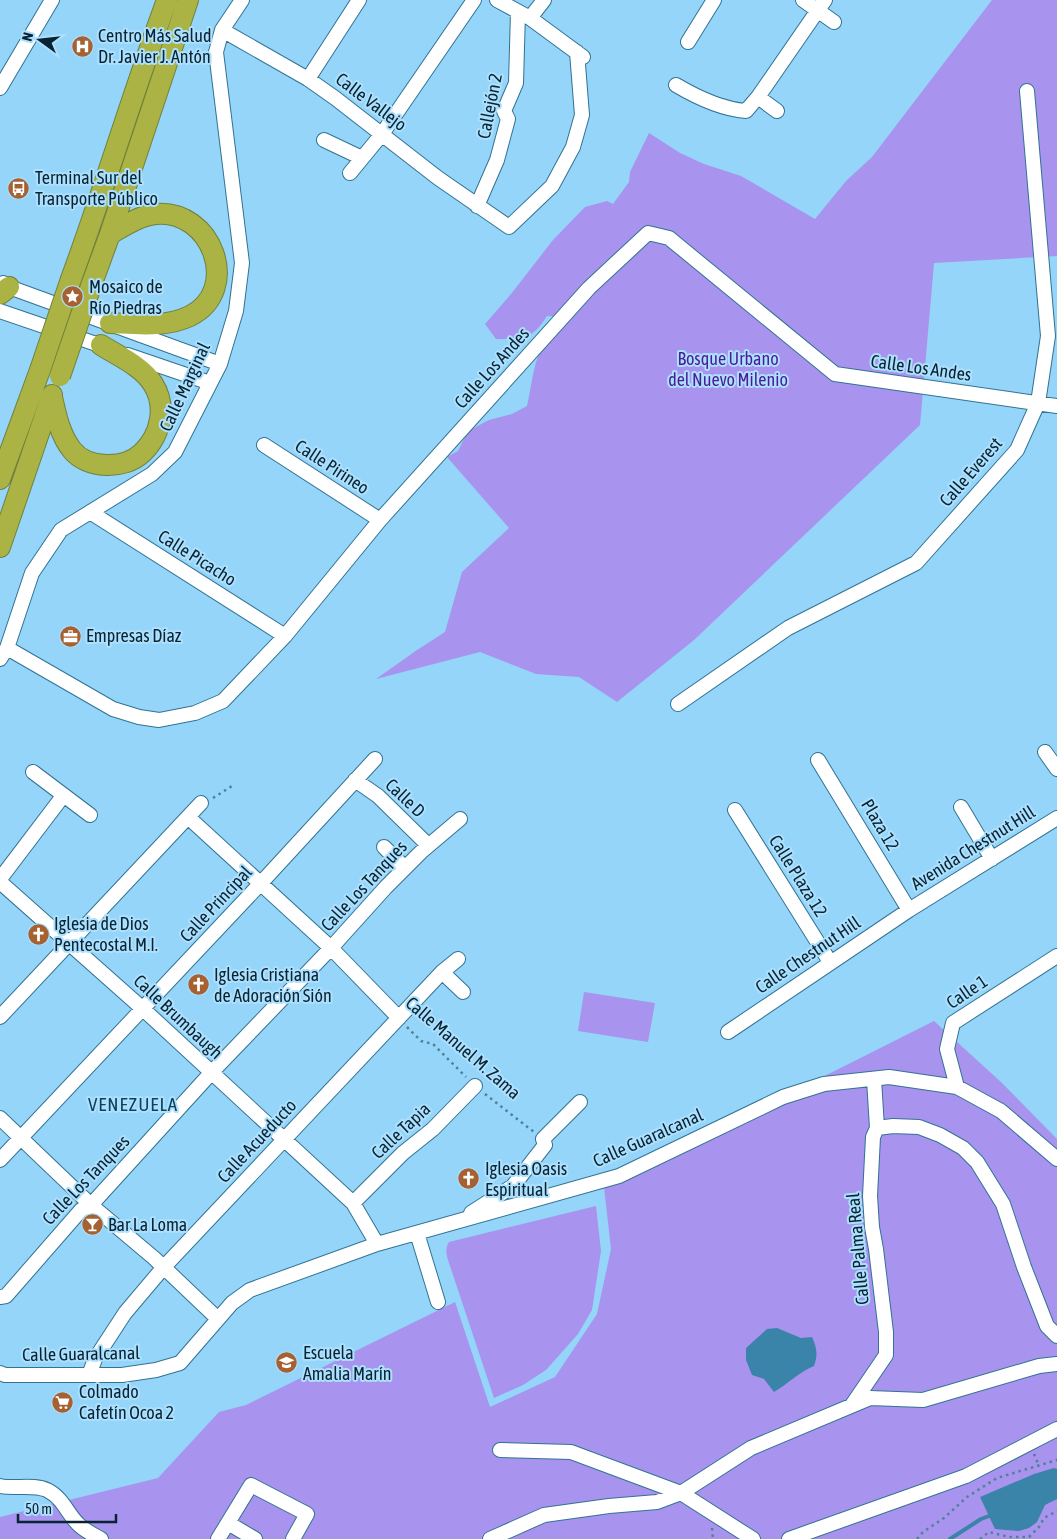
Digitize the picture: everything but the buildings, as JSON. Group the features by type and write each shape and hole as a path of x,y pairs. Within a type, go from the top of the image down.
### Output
{"highway":[{"path":"0,479 90,227 146,56 167,0"},
{"path":"0,547 110,234 188,0"},
{"path":"110,234 129,222 146,216 160,214 176,216 199,229 206,237 211,245 218,271 210,296 195,313 188,317 165,323 110,323"},
{"path":"52,397 64,436 72,450 83,459 98,464 113,464 128,461 142,453 154,437 160,421 161,400 152,383 145,375 133,365 101,346"}],"street":[{"path":"0,88 52,0"},
{"name":"Calle Marginal","path":"3,653 32,573 61,530 152,474 175,452 220,364 236,311 242,262 217,74 216,52 222,30 242,0"},
{"path":"308,79 359,0"},
{"path":"350,173 382,134 474,0"},
{"path":"497,0 524,15 544,0"},
{"path":"688,42 714,0"},
{"path":"803,0 821,5 834,22"},
{"path":"676,86 697,97 732,110 746,111 758,97 821,5"},
{"name":"Calle Vallejo","path":"222,30 308,79 438,178 509,227 552,186 574,147 582,115 582,56 524,15"},
{"name":"Callejón 2","path":"477,206 497,160 508,119 504,111 516,83 517,38 524,15"},
{"name":"Calle Everest","path":"678,704 788,628 916,563 1017,450 1038,403 1048,336 1027,91"},
{"path":"758,97 777,111"},
{"path":"324,140 362,158"},
{"name":"Calle Los Andes","path":"3,653 113,709 139,718 159,720 195,713 223,701 285,636 380,520 589,288 648,233 669,238 835,374 1057,406"},
{"path":"3,288 110,323 220,364"},
{"path":"0,311 210,383"},
{"name":"Calle Pirineo","path":"264,445 380,520"},
{"name":"Calle Picacho","path":"90,512 285,636"},
{"path":"1046,752 1057,769"},
{"name":"Calle Principal","path":"0,1160 375,759"},
{"name":"Plaza 12","path":"818,760 909,910"},
{"path":"33,772 90,815"},
{"name":"Calle D","path":"355,780 378,796 428,845"},
{"path":"0,880 63,796"},
{"path":"0,1017 201,803"},
{"path":"961,807 992,859"},
{"name":"Calle Plaza 12","path":"735,810 830,962"},
{"name":"Calle Manuel M. Zama","path":"188,817 331,948 398,1018"},
{"name":"Avenida Chestnut Hill","path":"909,910 1057,818"},
{"name":"Calle Los Tanques","path":"0,1297 6,1296 81,1210 91,1206 211,1073 331,948 404,867 460,819"},
{"path":"384,848 404,867"},
{"name":"Calle Brumbaugh","path":"0,880 353,1203 377,1244"},
{"name":"Calle Chestnut Hill","path":"728,1032 909,910"},
{"name":"Calle 1","path":"957,1087 947,1049 953,1023 1057,956"},
{"name":"Calle Acueducto","path":"89,1375 95,1359 126,1313 163,1268 398,1018 442,972 458,959"},
{"path":"442,972 463,992"},
{"name":"Calle Guaralcanal","path":"0,1373 5,1375 122,1374 156,1370 180,1363 232,1302 250,1290 377,1244 619,1176 783,1097 824,1084 889,1077 957,1087 1001,1111 1057,1159"},
{"name":"Calle Palma Real","path":"851,1406 886,1355 886,1332 872,1227 870,1196 873,1137 877,1128 874,1079"},
{"name":"Calle Tapia","path":"353,1203 403,1153 433,1129 475,1086"},
{"path":"460,1221 512,1186 545,1144 543,1139 580,1102"},
{"path":"0,1118 91,1206 163,1268 218,1319"},
{"path":"877,1128 893,1126 918,1127 940,1134 963,1148 977,1162 1003,1204 1024,1267 1047,1326 1057,1336"},
{"path":"417,1233 438,1302"},
{"path":"490,1539 510,1535 544,1515 609,1506 657,1502 681,1492 751,1448 870,1398 923,1400 1039,1366 1057,1364"},
{"path":"789,1539 966,1476 1057,1429"},
{"path":"500,1450 571,1452 681,1492 752,1539"},
{"path":"218,1539 251,1485 307,1514 293,1539"},
{"path":"0,1486 11,1488 32,1487 46,1490 62,1501 78,1524 102,1539"},
{"path":"228,1523 255,1539"}],"path":[{"path":"201,803 206,804 232,786"},
{"name":"Calle Manuel M. Zama","path":"398,1018 421,1041 433,1044 475,1086 543,1139"},
{"path":"917,1539 923,1532 944,1518 967,1497 997,1478 1057,1460"},
{"path":"980,1539 988,1532 1009,1537 1029,1536 1039,1527 1044,1518 1057,1511"}],"green space":[{"name":"Bosque Urbano del Nuevo Milenio","path":"992,0 1057,0 1057,256 934,263 920,425 694,640 617,702 579,677 536,674 480,652 376,679 445,632 462,572 509,528 447,457 458,451 468,431 489,420 512,414 527,406 538,357 547,341 559,332 559,317 547,316 536,330 520,338 496,339 485,324 553,240 585,207 607,201 613,204 629,182 630,172 649,133 680,153 704,164 741,176 815,219 846,181 872,157"},
{"path":"584,992 655,1003 648,1042 578,1031"},
{"path":"934,1021 1002,1083 1057,1139 1057,1539 0,1539 0,1517 158,1478 219,1412 246,1405 455,1302 490,1407 555,1377 597,1314 611,1249 604,1187"},
{"path":"596,1206 601,1251 592,1310 578,1334 546,1370 523,1385 494,1398 448,1260 447,1245 449,1242"}],"water":[{"path":"777,1328 801,1338 812,1337 816,1348 816,1358 814,1366 803,1371 774,1392 764,1379 752,1375 746,1360 746,1348 767,1329"},
{"path":"1054,1468 1057,1469 1057,1499 1045,1505 1037,1522 1029,1528 1019,1531 995,1529 980,1497 1034,1474"}],"waterway":[{"path":"950,1539 989,1516"}],"place":[{"name":"Centro Más Salud Dr. Javier J. Antón","path":"82,46"},
{"name":"Terminal Sur del Transporte Público","path":"19,188"},
{"name":"Mosaico de Río Piedras","path":"73,297"},
{"name":"Empresas Díaz","path":"70,636"},
{"name":"Iglesia de Dios Pentecostal M.I.","path":"38,934"},
{"name":"Iglesia Cristiana de Adoración Sión","path":"198,985"},
{"name":"Iglesia Oasis Espiritual","path":"469,1179"},
{"name":"Bar La Loma","path":"92,1225"},
{"name":"Escuela Amalia Marín","path":"287,1363"},
{"name":"Colmado Cafetín Ocoa 2","path":"63,1402"}],"district":[{"name":"VENEZUELA","path":"133,1104"}]}
